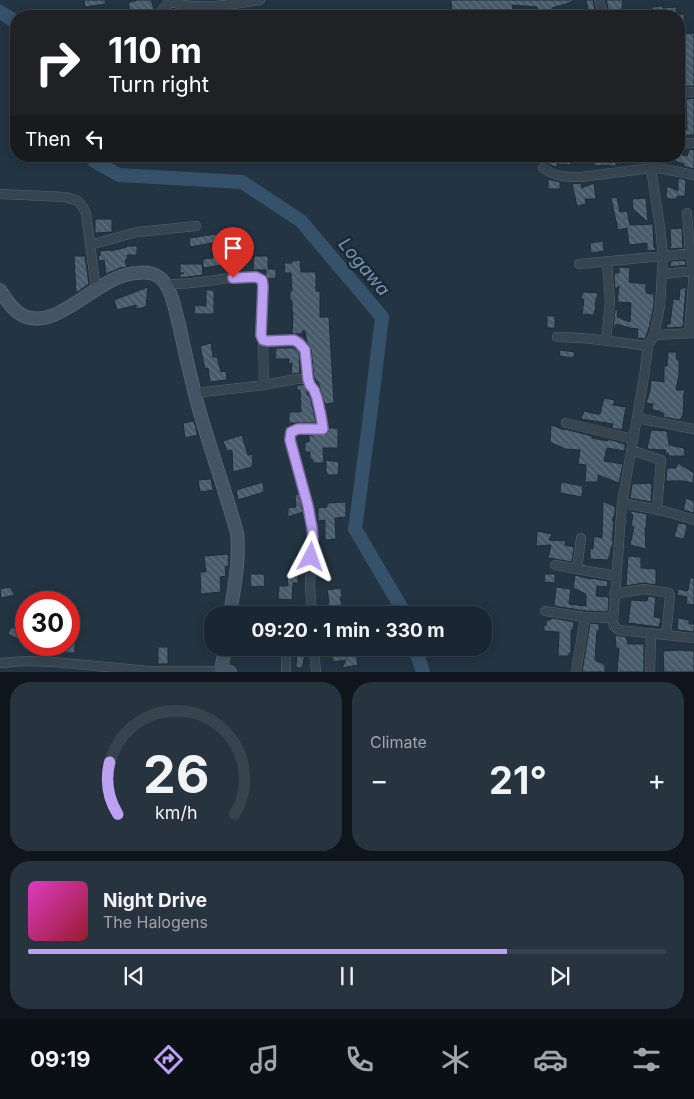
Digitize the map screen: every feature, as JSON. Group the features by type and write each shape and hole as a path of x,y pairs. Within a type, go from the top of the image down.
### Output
{"main road":[{"path":"0,290 20,315 37,319 50,317 70,307 96,289 124,274 144,272 154,274 167,284 195,393 237,533 238,567 232,606"},
{"path":"223,656 221,671 230,672"}],"street":[{"path":"169,1 193,6 211,6 260,0"},
{"path":"650,162 660,227 663,274 660,306 654,335 648,346 622,503 612,618 613,624 619,630 694,638"},
{"path":"543,168 558,176 581,177 651,168 694,175"},
{"path":"0,194 66,196 78,201 86,214 96,289"},
{"path":"654,335 692,333 694,271 686,212"},
{"path":"90,245 137,232 196,226"},
{"path":"579,264 692,254"},
{"path":"606,340 610,302 607,262"},
{"path":"663,274 694,271"},
{"path":"167,284 250,277 260,279 263,283 261,335 263,340 264,385"},
{"path":"557,337 578,337 648,346"},
{"path":"263,340 294,340 305,350 308,379 317,398 321,416 323,429 298,429 291,432 290,436 312,528 310,586 311,606"},
{"path":"195,393 308,379"},
{"path":"637,418 694,429"},
{"path":"566,423 634,439"},
{"path":"631,450 662,460 656,510"},
{"path":"622,503 694,520"},
{"path":"577,569 581,538"},
{"path":"555,565 616,576"},
{"path":"614,594 644,589 669,593 666,635"},
{"path":"545,611 585,617 612,618"},
{"path":"576,672 585,617"},
{"path":"650,672 651,633"},
{"path":"286,656 286,672"},
{"path":"315,656 316,672"},
{"path":"1,660 54,662 149,671 221,671"}],"building":[{"path":"84,0 105,0 106,4 85,7"},
{"path":"137,0 151,0 154,9 130,10 128,3"},
{"path":"451,0 572,0 572,2 552,8 553,10 538,10 537,7 512,5 513,10 452,10"},
{"path":"586,0 593,0 595,10 578,10 588,9"},
{"path":"606,0 623,0 622,10 608,10"},
{"path":"652,7 676,7 676,10 652,10"},
{"path":"694,33 694,86 685,87 685,34"},
{"path":"694,98 694,135 687,135 685,137 685,130 687,130 686,99"},
{"path":"694,149 694,169 683,166 684,164 678,162 685,162 685,156 687,156 689,150"},
{"path":"548,162 571,162 571,165 557,164 557,167 548,164"},
{"path":"594,162 616,162 616,166 594,166"},
{"path":"678,178 686,180 685,195 687,196 677,196 677,199 669,199 666,196 667,186 678,191"},
{"path":"548,179 560,182 560,189 548,189"},
{"path":"581,183 582,188 594,183 596,199 585,199 586,204 577,206 572,184"},
{"path":"617,197 620,212 627,211 630,225 653,224 654,248 656,250 647,251 647,243 629,245 627,228 618,230 611,198"},
{"path":"646,198 648,222 633,209 632,199"},
{"path":"95,219 112,219 112,232 95,233"},
{"path":"682,228 683,248 670,249 670,229"},
{"path":"216,234 217,242 190,247 189,238"},
{"path":"603,241 604,251 591,253 590,243"},
{"path":"127,246 137,246 137,255 127,255 128,259 125,260 127,267 106,274 104,260 99,261 100,251 110,251"},
{"path":"213,252 222,253 222,265 203,268 203,259 213,258"},
{"path":"74,256 85,256 89,284 76,293"},
{"path":"254,256 268,256 268,269 276,269 276,279 267,278 266,270 253,270"},
{"path":"300,260 301,272 316,272 316,291 320,291 320,317 329,317 334,403 325,404 318,382 314,377 311,349 307,343 305,331 302,331 302,334 292,334 291,273 285,273 284,263"},
{"path":"685,260 686,265 670,267 671,261"},
{"path":"180,264 202,264 203,275 180,278 180,274 184,273 180,273"},
{"path":"619,267 630,268 629,282 646,284 646,293 654,294 654,305 645,339 637,338 638,329 616,324 613,331 615,309 618,310 617,317 630,322 631,303 617,302 619,286 615,289 614,273 619,273"},
{"path":"148,287 146,307 136,309 136,305 117,310 114,300"},
{"path":"686,287 683,327 667,328 666,324 670,324 673,299 679,300 680,289"},
{"path":"206,290 214,290 214,314 194,314 195,305 206,306"},
{"path":"583,292 598,293 594,315 582,314 584,299 581,299"},
{"path":"547,316 555,316 555,328 547,328"},
{"path":"211,343 213,357 217,357 221,372 226,371 227,380 210,382 208,368 205,369 200,346"},
{"path":"290,347 299,352 300,373 291,374 292,363 288,364 289,359 275,359 276,348"},
{"path":"560,350 575,352 573,358 559,356"},
{"path":"668,352 676,352 677,360 679,360 676,390 685,390 683,415 680,420 663,417 664,414 652,410 653,404 646,403 651,380 664,382 664,366 667,366"},
{"path":"297,385 304,385 307,395 309,395 316,423 289,423 289,412 301,412 300,390 297,390"},
{"path":"604,398 615,400 613,405 626,407 622,430 612,428 613,424 581,419 584,411 600,414"},
{"path":"194,421 198,435 185,438 183,423"},
{"path":"551,425 592,436 592,438 608,441 608,439 625,444 625,451 607,448 604,461 623,464 619,483 598,475 598,482 585,482 586,465 578,464 580,450 565,449 550,442"},
{"path":"329,428 338,428 338,448 323,448 324,463 313,463 312,459 310,459 310,452 305,452 305,442 309,442 309,435 326,434"},
{"path":"651,430 667,431 669,445 684,448 685,456 669,456 668,453 665,455 666,450 647,449"},
{"path":"242,435 248,455 253,454 252,467 233,472 232,450 227,451 223,441"},
{"path":"326,460 339,462 338,475 328,475 326,472"},
{"path":"678,463 694,473 693,483 666,481 667,468 676,468"},
{"path":"211,479 213,490 200,492 198,480"},
{"path":"263,482 264,492 238,500 236,490"},
{"path":"561,482 583,486 582,497 560,493"},
{"path":"651,483 651,502 630,498 632,484"},
{"path":"299,494 303,512 288,517 288,508 296,507 295,495"},
{"path":"686,498 694,501 694,513 683,510"},
{"path":"603,501 615,507 612,521 614,522 613,544 608,560 590,559 590,548 593,549 594,536 602,538"},
{"path":"346,502 346,517 335,518 336,539 325,540 325,520 318,521 318,508 327,507 327,503"},
{"path":"631,511 647,514 645,528 646,549 630,545 634,527 631,526 633,515"},
{"path":"678,523 687,526 684,539 674,537"},
{"path":"537,531 552,534 549,540 566,541 565,545 574,547 572,562 548,558 551,545 536,546"},
{"path":"228,554 229,565 225,567 226,576 220,577 221,592 201,594 200,572 206,572 204,556"},
{"path":"628,556 641,557 641,568 656,569 656,585 643,583 626,586"},
{"path":"298,572 298,583 293,583 292,600 278,599 279,586 288,586 287,573"},
{"path":"250,574 264,574 265,586 251,587"},
{"path":"545,574 555,574 555,583 544,582"},
{"path":"575,575 608,581 607,587 597,586 596,596 609,597 608,612 554,606 556,587 571,589 569,604 586,606 586,594 573,588"},
{"path":"690,578 694,578 694,605 686,604 687,597 677,595 678,589 688,590"},
{"path":"10,587 15,595 1,598 0,589"},
{"path":"341,588 342,606 328,606 327,590"},
{"path":"648,596 656,597 654,617 661,618 659,627 628,623 631,600 647,601"},
{"path":"553,618 574,622 573,630 571,630 571,653 569,653 569,656 558,656 559,632 544,631 544,625 546,625 547,620"},
{"path":"678,618 689,620 689,624 694,624 694,632 677,630"},
{"path":"590,623 599,624 595,660 605,665 605,672 582,672"},
{"path":"11,627 15,629 15,638 8,634"},
{"path":"615,635 626,637 628,644 644,644 644,672 617,672 619,648 616,648"},
{"path":"158,647 168,647 168,664 158,664"},
{"path":"663,651 694,651 694,672 664,672"},
{"path":"297,656 305,656 302,668 296,667"},
{"path":"332,656 356,656 358,665 342,668 346,660 333,662"}],"waterway":[{"name":"Logawa","path":"0,12 10,18"},
{"name":"Logawa","path":"96,162 119,175 242,182 301,221 382,317 355,529 400,606"},
{"name":"Logawa","path":"418,656 423,672"}],"route":[{"path":"233,278 256,277 262,280 261,335 263,340 294,340 305,350 308,379 317,398 323,429 298,429 291,432 290,440 312,528 311,557"}]}
